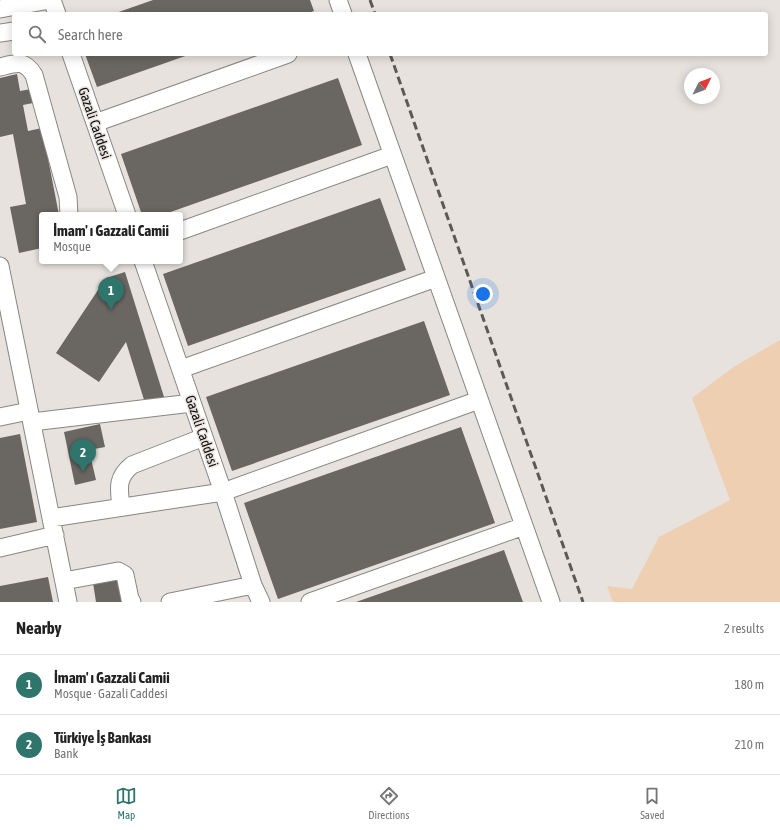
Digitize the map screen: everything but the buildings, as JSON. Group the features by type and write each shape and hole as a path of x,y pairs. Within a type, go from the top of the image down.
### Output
{"street":[{"path":"0,9 51,0 56,12"},
{"path":"338,0 342,12"},
{"path":"0,33 12,31"},
{"name":"Gazali Caddesi","path":"72,56 126,212"},
{"path":"95,123 282,56"},
{"path":"358,56 551,602"},
{"path":"0,67 20,62 34,75 68,197 69,212"},
{"path":"183,230 392,156"},
{"name":"Gazali Caddesi","path":"144,264 260,602"},
{"path":"0,266 2,284 31,417 68,602"},
{"path":"181,370 436,278"},
{"path":"51,518 223,492 479,400"},
{"path":"0,417 31,417 192,403"},
{"path":"121,507 119,483 126,470 132,465 204,437"},
{"path":"310,602 524,526"},
{"path":"0,548 55,535"},
{"path":"64,581 118,571 126,578 130,599 132,602"},
{"path":"180,601 253,585"}],"shaded area":[{"path":"780,340 780,602 613,602 607,586 632,589 659,537 730,500 692,398 735,366"}],"railway":[{"path":"370,0 374,12"},
{"path":"391,56 583,602"}],"place":[{"name":"İmam' ı Gazzali Camii","path":"111,310"},
{"name":"Türkiye İş Bankası","path":"83,472"}]}
